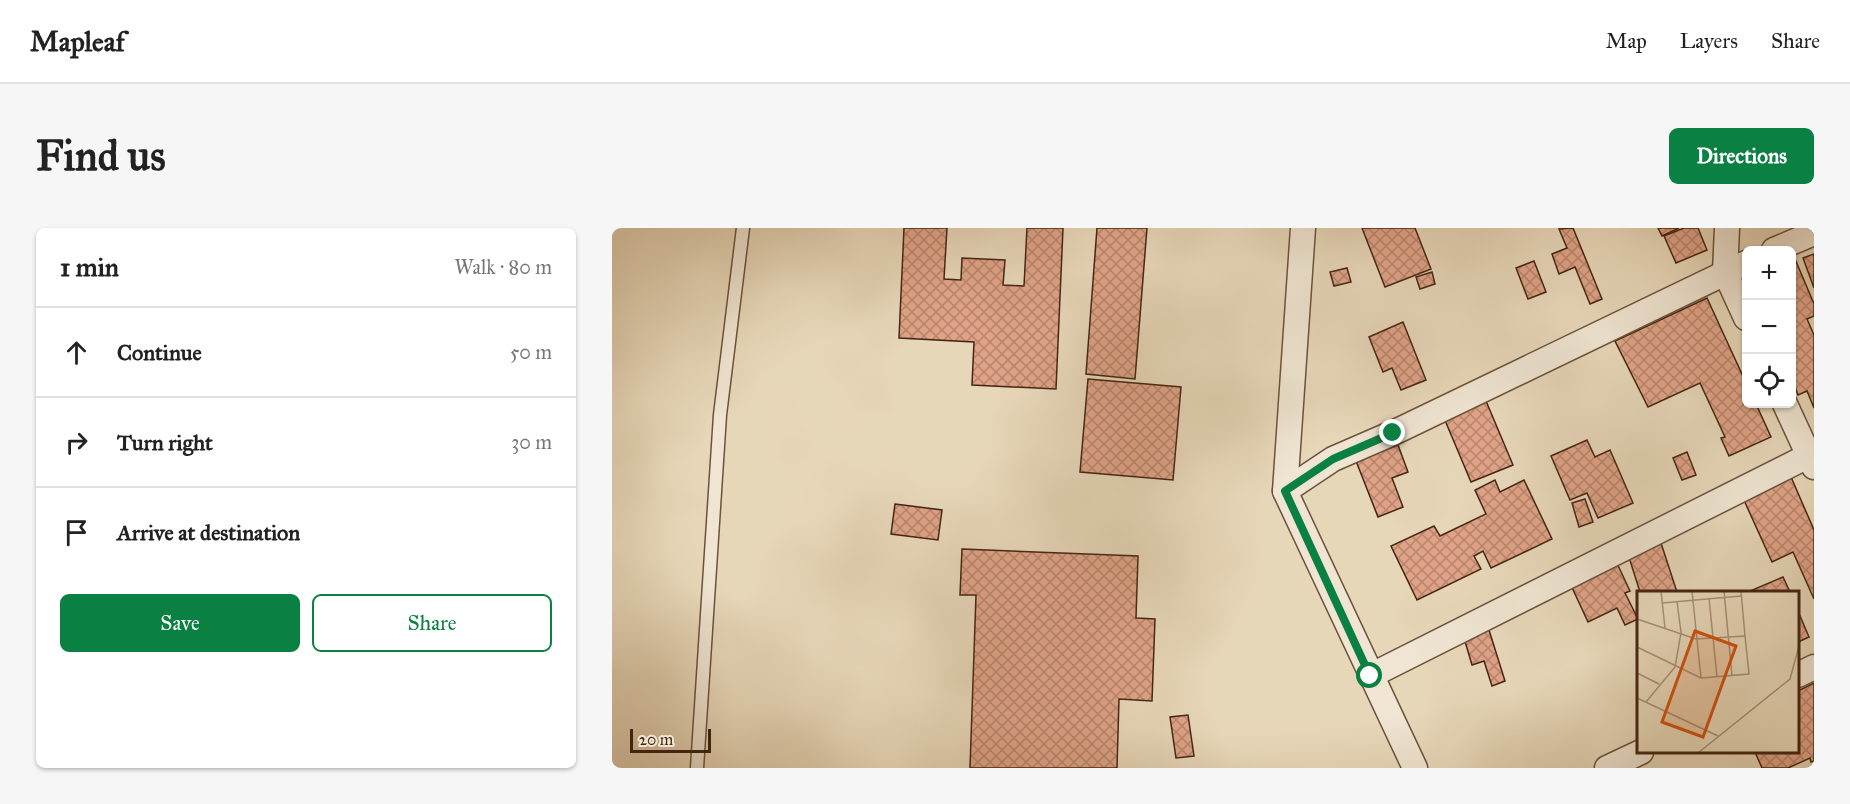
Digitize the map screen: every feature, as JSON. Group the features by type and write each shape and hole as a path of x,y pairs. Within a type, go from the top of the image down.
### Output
{"street":[{"path":"1303,228 1285,491 1414,768"},
{"path":"1726,228 1742,300"},
{"path":"1783,246 1814,233"},
{"path":"1285,491 1333,459 1393,433 1736,267"},
{"path":"1370,676 1812,458 1787,408"},
{"path":"1799,674 1814,667"},
{"path":"1608,768 1639,753"}],"lane":[{"path":"697,768 720,415 743,228"}],"building":[{"path":"904,228 947,228 944,279 961,280 962,258 1005,260 1003,285 1024,286 1027,228 1063,228 1056,389 972,385 974,342 899,338"},
{"path":"1097,228 1147,228 1135,379 1086,374"},
{"path":"1362,228 1415,228 1431,269 1385,287"},
{"path":"1573,228 1602,299 1590,304 1575,267 1559,274 1552,254 1567,248 1559,229"},
{"path":"1658,228 1679,228 1662,236"},
{"path":"1684,228 1698,228 1707,250 1676,263 1664,236"},
{"path":"1814,254 1814,288 1803,258"},
{"path":"1534,261 1546,292 1528,299 1516,268"},
{"path":"1796,261 1814,304 1814,316 1807,319 1814,335 1814,408 1807,391 1798,395 1796,390"},
{"path":"1347,268 1351,282 1334,286 1330,272"},
{"path":"1432,272 1435,284 1420,289 1416,277"},
{"path":"1707,298 1742,374 1742,408 1758,408 1771,437 1729,456 1721,438 1725,437 1700,383 1648,407 1615,341"},
{"path":"1403,322 1426,380 1401,390 1392,368 1383,372 1369,337"},
{"path":"1088,379 1181,387 1173,480 1080,472"},
{"path":"1486,401 1513,465 1471,482 1444,418"},
{"path":"1587,440 1595,457 1610,450 1633,503 1598,518 1587,493 1570,500 1551,456"},
{"path":"1398,445 1408,472 1392,478 1403,507 1378,517 1356,461"},
{"path":"1687,452 1696,475 1682,480 1673,458"},
{"path":"1791,477 1814,530 1814,599 1793,552 1772,562 1743,498"},
{"path":"1495,480 1500,492 1524,480 1552,539 1491,568 1483,551 1474,556 1481,569 1417,600 1391,546 1434,526 1440,536 1486,514 1475,490"},
{"path":"1585,499 1593,522 1579,527 1572,503"},
{"path":"895,504 942,510 938,540 891,534"},
{"path":"1660,540 1677,591 1640,591 1627,551"},
{"path":"962,549 1138,556 1136,618 1155,619 1152,701 1119,699 1117,768 970,768 976,595 960,595"},
{"path":"1615,559 1630,591 1625,593 1637,619 1625,625 1617,608 1588,622 1569,581"},
{"path":"1783,577 1790,591 1750,591"},
{"path":"1799,613 1809,637 1799,642"},
{"path":"1489,630 1505,681 1492,686 1484,661 1472,665 1464,638"},
{"path":"1814,683 1814,761 1811,762 1810,758 1788,768 1762,768 1755,753 1799,753 1799,690"},
{"path":"1188,715 1194,756 1176,758 1170,717"}],"route":[{"path":"1370,676 1285,491 1333,459 1393,433"}]}
